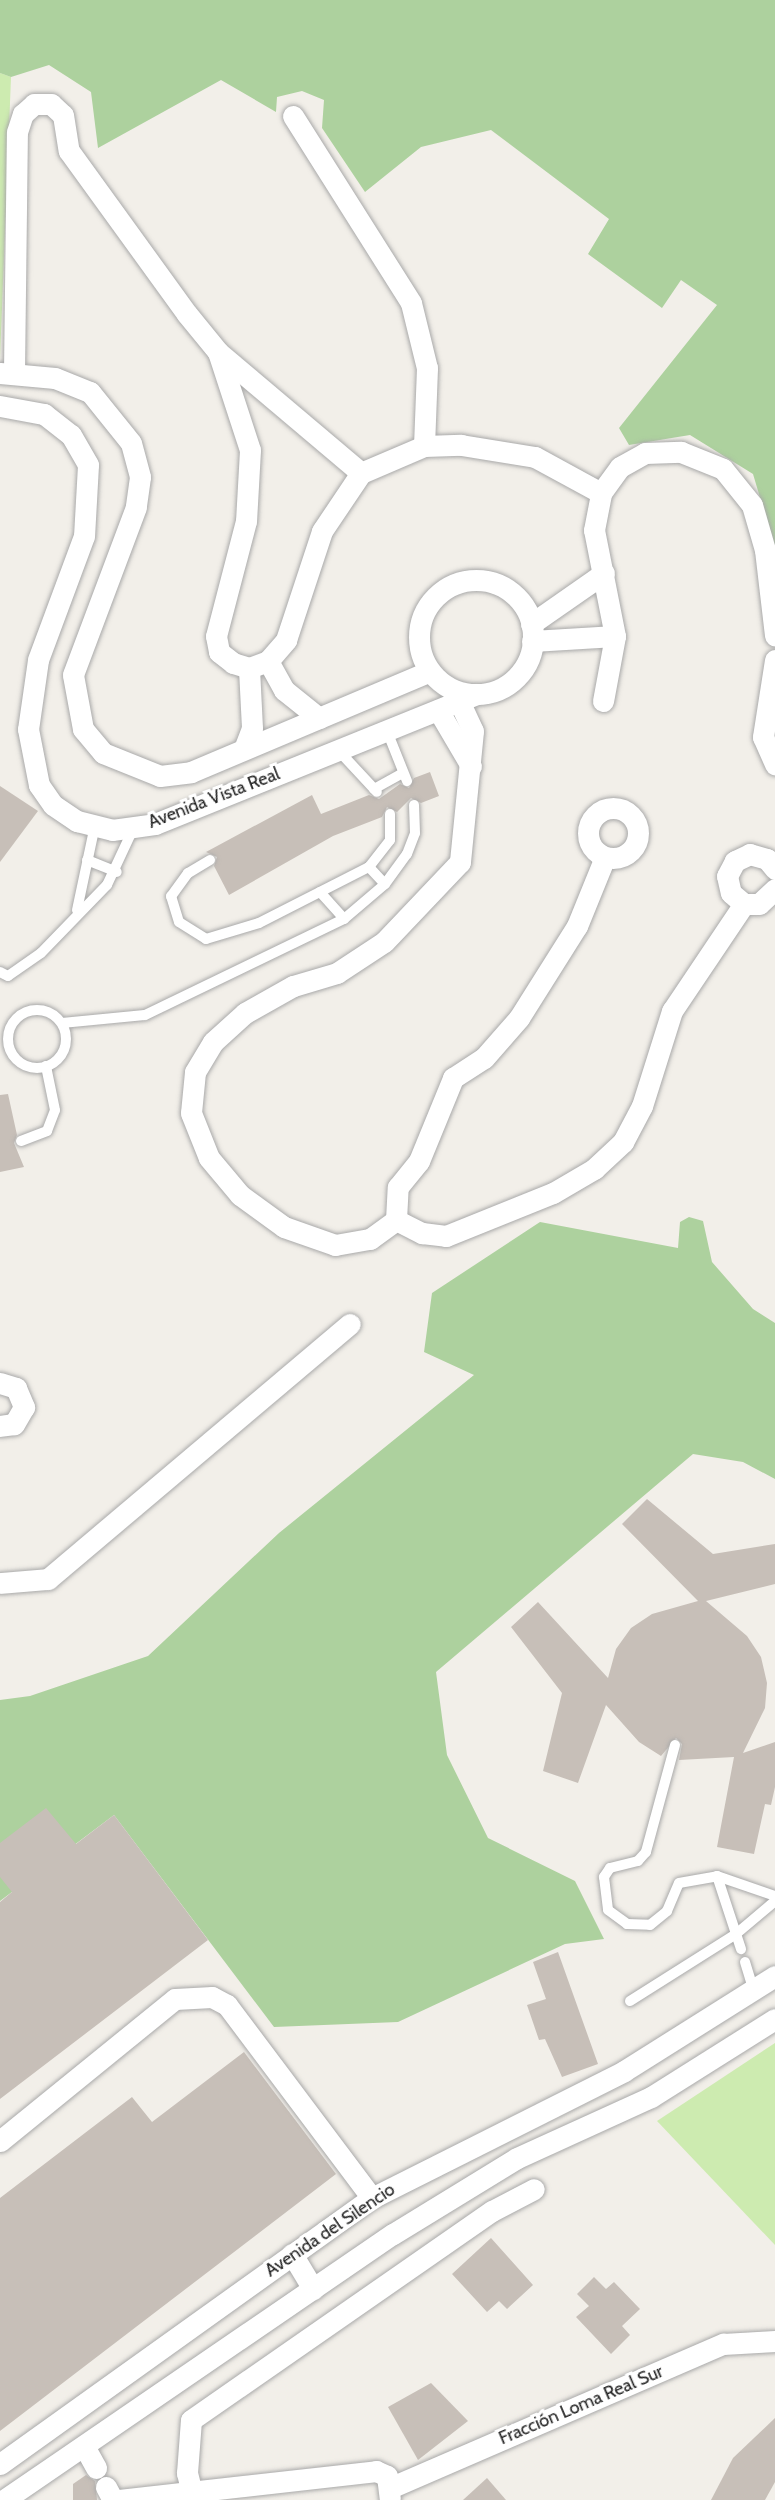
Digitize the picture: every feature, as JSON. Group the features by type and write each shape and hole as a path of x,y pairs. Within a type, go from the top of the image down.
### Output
{"street":[{"path":"7,372 17,132 22,114 34,104 51,104 63,115 69,151 218,352 315,428 361,473"},
{"path":"293,116 411,303 427,368 424,446"},
{"path":"218,352 245,429 250,486 216,636 219,652 259,665 284,690 319,718"},
{"name":"Avenida Vista Real","path":"7,372 55,378 90,392 131,443 140,477 136,507 98,597 73,675 83,729 103,753 160,776 190,772 430,671"},
{"name":"Avenida Vista Real","path":"0,406 44,414 70,435 88,465 84,536 61,596 31,688 30,761 53,805 95,825 134,827 186,813 468,697"},
{"path":"244,749 252,728 259,665 286,640 322,531 361,473 424,446 461,445 535,457 601,493"},
{"path":"603,701 615,636 594,530 601,493 620,467 645,453 681,452 723,469 752,505 765,550 775,635"},
{"path":"532,633 604,573"},
{"path":"479,580 497,584 525,607 532,633 529,657 509,683 468,697 443,683 430,671 419,636 431,602 444,589 479,580"},
{"path":"61,596 98,597"},
{"path":"532,633 615,636"},
{"path":"775,660 763,737 775,764"},
{"path":"396,1220 370,1239 334,1245 284,1227 240,1195 209,1158 191,1113 195,1072 213,1042 245,1013 293,986 337,973 384,942 427,901 460,862 473,731 468,697"},
{"path":"438,710 471,765"},
{"path":"775,869 759,855 735,861 727,885 744,904 759,904 775,890"},
{"path":"396,1220 398,1187 419,1161 453,1078 484,1058 519,1018 577,926 605,857"},
{"path":"396,1220 422,1233 446,1236 554,1193 594,1169 622,1142 642,1106 672,1011 744,904"},
{"path":"0,1583 48,1579 350,1324"},
{"path":"0,1383 16,1388 24,1407 14,1424 0,1426"},
{"name":"Avenida del Silencio","path":"0,2464 372,2198 624,2071 775,1976"},
{"path":"0,2141 175,1999 212,1997 227,2005 372,2198"},
{"path":"4,2500 313,2289 518,2158 651,2097 775,2019"},
{"path":"192,2493 187,2473 191,2420 492,2211 534,2189"},
{"path":"292,2254 313,2289"},
{"name":"Fracción Loma Real Sur","path":"113,2496 192,2493 376,2471 387,2476 391,2494 723,2344 775,2341"},
{"path":"84,2446 96,2468"}],"lane":[{"path":"338,750 375,791 405,777 387,731"},
{"path":"62,1023 145,1015 344,920 385,884 415,833 414,805"},
{"path":"210,860 188,873 171,896 179,922 206,939 259,923 369,867 390,840 390,814"},
{"path":"77,910 95,825"},
{"path":"0,972 8,976 42,953 77,910 117,872 134,827"},
{"path":"87,860 117,872"},
{"path":"369,867 385,884"},
{"path":"320,892 344,920"},
{"path":"24,1011 45,1011 62,1023 68,1043 59,1061 46,1066 20,1063 8,1045 10,1025 24,1011"},
{"path":"21,1141 47,1131 55,1110 46,1066"},
{"path":"675,1745 646,1852 638,1861 610,1868 603,1900 627,1924 650,1925 668,1911 678,1883 717,1876 775,1896"},
{"path":"717,1876 741,1949"},
{"path":"630,2001 736,1934 775,1901"},
{"path":"745,1962 754,1991"}],"green space":[{"path":"0,0 775,0 775,548 753,474 690,435 629,445 619,428 717,305 681,280 662,308 588,254 609,219 491,130 421,147 365,192 322,128 324,100 302,91 277,97 276,112 221,80 98,148 91,92 49,65 11,77 0,73"},
{"path":"0,73 11,77 0,359"},
{"path":"689,1217 703,1221 712,1262 753,1309 775,1323 775,1479 743,1462 693,1454 436,1672 447,1755 488,1838 575,1881 604,1939 565,1944 398,2022 274,2027 114,1815 0,1901 0,1700 30,1696 148,1656 279,1533 474,1375 424,1352 432,1293 540,1222 678,1248 680,1222"},
{"path":"775,2043 775,2245 657,2121"}],"building":[{"path":"430,772 439,796 421,803 411,798 397,812 387,807 382,817 333,836 229,895 214,866 217,857 206,852 312,795 321,814 369,795 379,799 400,784 409,788 414,778"},
{"path":"0,786 38,811 0,862"},
{"path":"8,1094 17,1135 14,1143 24,1167 0,1172 0,1095"},
{"path":"647,1499 713,1554 775,1544 775,1584 706,1601 747,1636 761,1657 767,1683 765,1708 743,1753 775,1742 775,1787 771,1805 765,1804 754,1854 717,1847 734,1757 679,1760 682,1744 676,1738 661,1756 639,1742 606,1705 578,1783 543,1771 562,1693 511,1627 538,1602 608,1678 616,1649 631,1628 652,1614 698,1601 622,1524"},
{"path":"46,1808 76,1844 114,1815 208,1940 0,2099 0,1902 12,1892 0,1877 0,1843"},
{"path":"558,1952 598,2064 562,2077 545,2039 539,2040 527,2005 546,1999 533,1962"},
{"path":"244,2052 336,2174 0,2431 0,2198 132,2097 152,2122"},
{"path":"491,2238 533,2285 507,2309 499,2301 487,2312 452,2274"},
{"path":"594,2277 606,2289 614,2282 640,2309 622,2326 630,2335 611,2354 576,2317 589,2306 577,2294"},
{"path":"431,2383 468,2421 418,2460 388,2407"},
{"path":"775,2418 775,2482 765,2500 711,2500 733,2458"},
{"path":"86,2475 95,2481 97,2500 73,2500 73,2484"},
{"path":"487,2478 506,2500 463,2500"}]}
